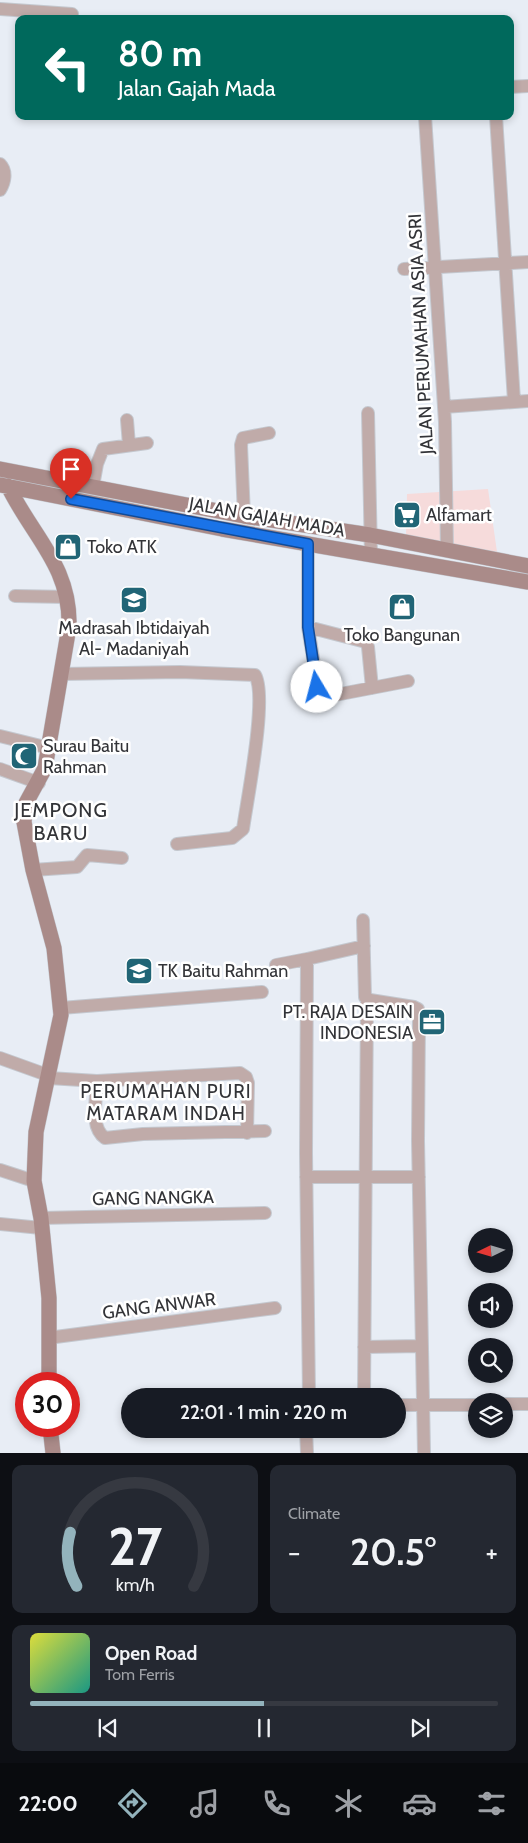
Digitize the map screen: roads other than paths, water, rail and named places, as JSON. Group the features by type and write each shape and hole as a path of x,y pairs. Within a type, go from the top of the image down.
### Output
{"main road":[{"name":"JALAN GAJAH MADA","path":"0,469 244,516 370,534 528,566"},
{"path":"71,499 74,482"},
{"name":"JALAN GAJAH MADA","path":"4,486 308,544 528,582"},
{"path":"4,486 52,557 67,597 69,627 45,768 39,783 26,803 25,813 25,833 54,948 61,1008 61,1025 38,1116 34,1181 41,1223 49,1298 49,1372"},
{"path":"51,1437 53,1453"}],"street":[{"path":"0,9 72,14"},
{"path":"514,88 528,86"},
{"name":"JALAN PERUMAHAN ASIA ASRI","path":"425,120 444,407 447,550"},
{"path":"496,120 514,401"},
{"path":"0,164 4,168 4,179 0,190"},
{"path":"404,269 528,262"},
{"path":"444,407 528,400"},
{"path":"368,413 370,555"},
{"path":"127,420 129,445"},
{"path":"244,516 241,445 243,438 268,433"},
{"path":"93,486 97,464 104,449 147,444"},
{"path":"308,544 308,627 317,687 320,691 330,696 408,681"},
{"path":"15,596 67,597"},
{"path":"308,627 366,642 372,688"},
{"path":"62,674 130,672 250,673 258,679 257,724 243,829 237,836 232,838 177,844"},
{"path":"0,736 49,748"},
{"path":"0,769 39,783"},
{"path":"33,870 77,867 87,855 122,858"},
{"path":"364,920 363,984 367,999 364,1177 364,1388"},
{"path":"276,965 364,946"},
{"path":"307,958 306,1177 309,1388"},
{"path":"61,1008 262,992"},
{"path":"367,999 409,1005 418,1009 421,1346 424,1453"},
{"path":"0,1058 49,1077 98,1081 240,1073 246,1077 248,1082 247,1133"},
{"path":"98,1081 96,1124 99,1132 105,1138 143,1134 247,1133 265,1131"},
{"path":"0,1170 34,1181"},
{"path":"306,1177 419,1177"},
{"name":"GANG NANGKA","path":"0,1224 265,1213"},
{"name":"GANG ANWAR","path":"48,1338 275,1308"},
{"path":"364,1347 421,1346"},
{"path":"406,1405 468,1404"},
{"path":"513,1404 528,1404"},
{"path":"306,1438 307,1453"}],"place":[{"name":"Alfamart","path":"407,515"},
{"name":"Toko ATK","path":"68,547"},
{"name":"Madrasah Ibtidaiyah Al- Madaniyah","path":"134,600"},
{"name":"Toko Bangunan","path":"402,607"},
{"name":"Surau Baitu Rahman","path":"24,756"},
{"name":"TK Baitu Rahman","path":"139,971"},
{"name":"PT. RAJA DESAIN INDONESIA","path":"432,1022"}],"district":[{"name":"JEMPONG BARU","path":"61,822"},
{"name":"PERUMAHAN PURI MATARAM INDAH","path":"166,1102"}]}
